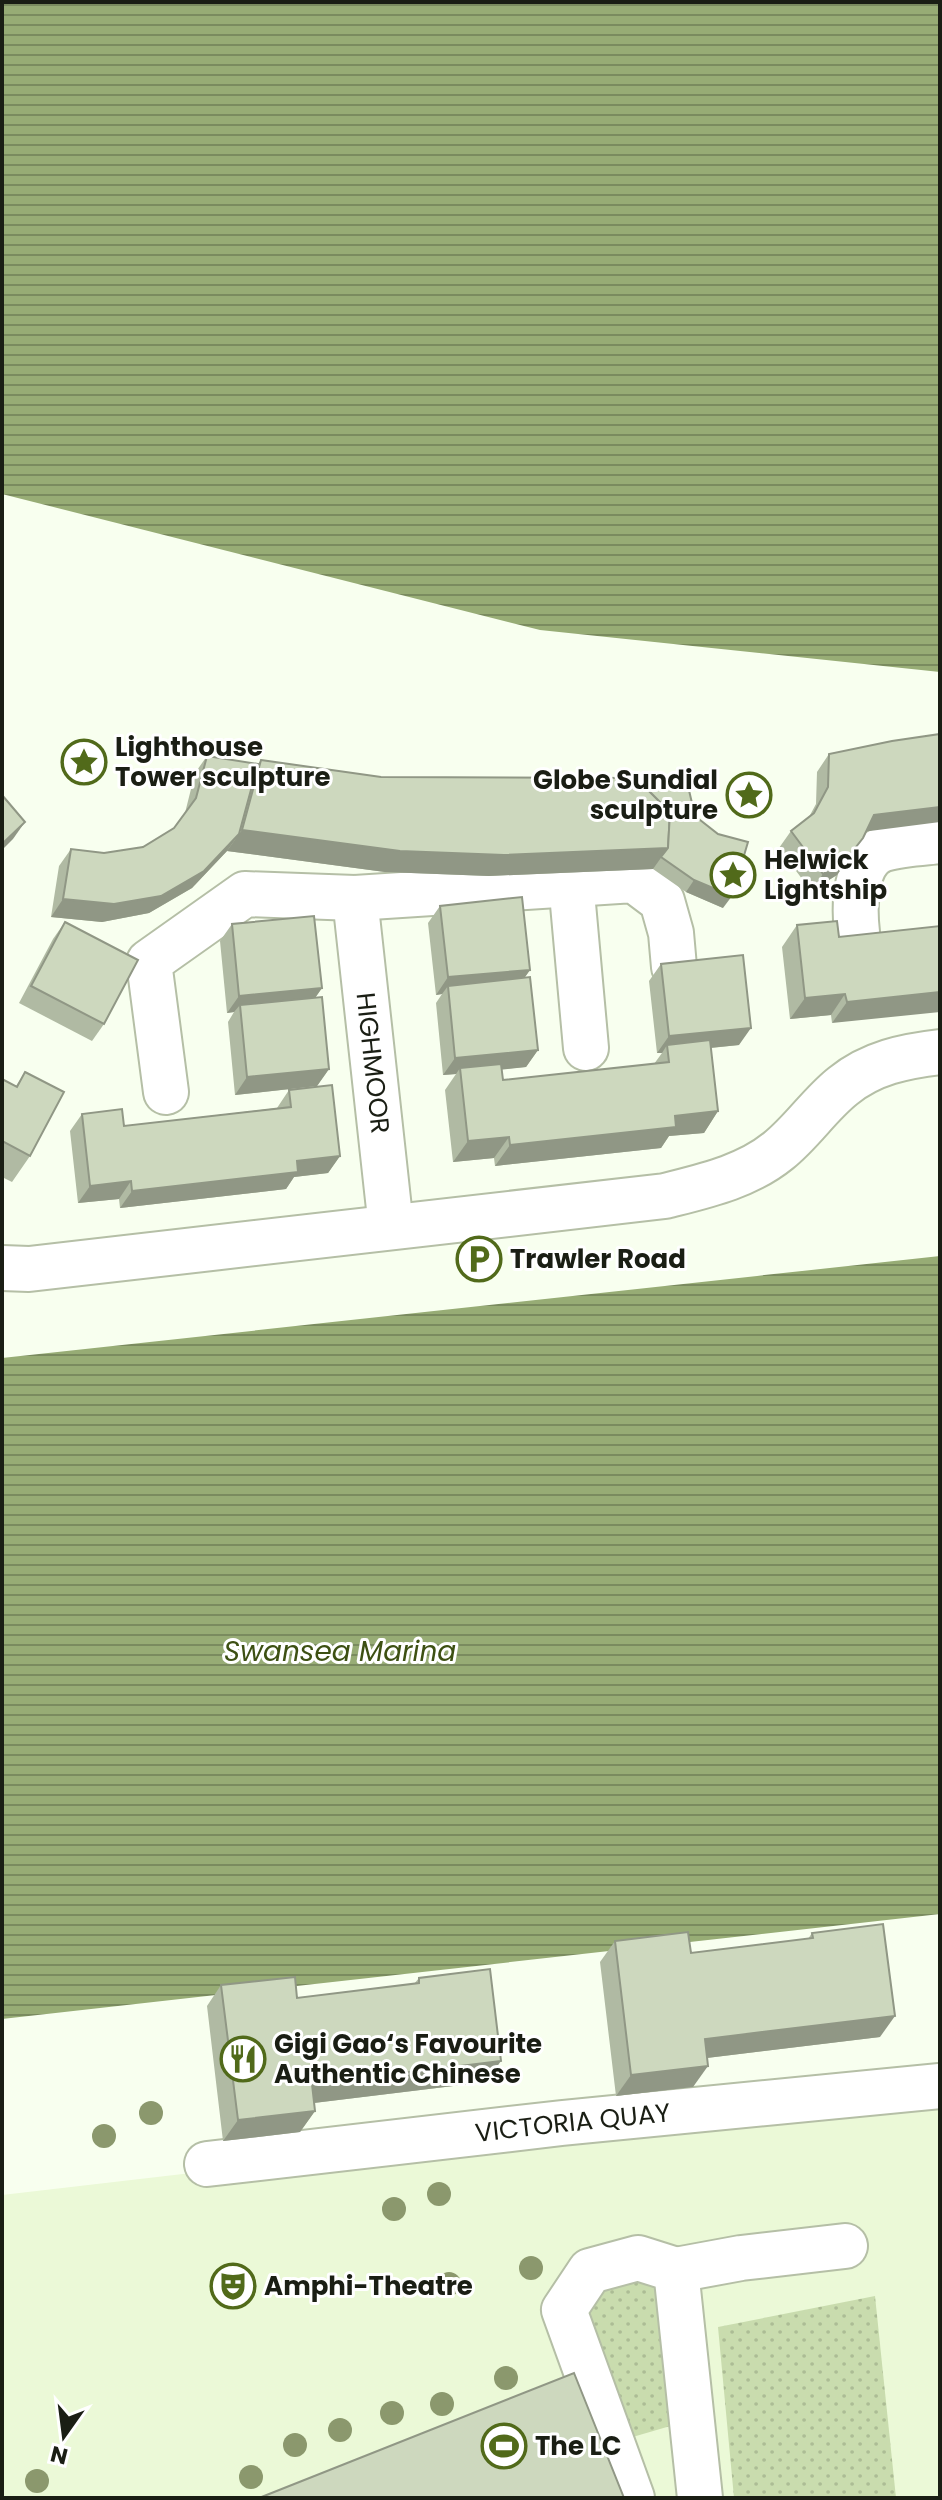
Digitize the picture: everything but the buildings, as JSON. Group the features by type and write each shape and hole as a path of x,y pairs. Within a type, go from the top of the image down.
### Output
{"street":[{"path":"857,932 854,906 865,864 881,849 940,841"},
{"path":"166,1092 149,962 245,894 355,898 634,880 662,901 671,933 674,967"},
{"path":"571,882 586,1048"},
{"name":"HIGHMOOR","path":"355,898 409,1237"},
{"path":"2,1268 29,1269 409,1237 665,1196 730,1179 777,1152 844,1085 870,1069 905,1056 940,1052"},
{"name":"VICTORIA QUAY","path":"207,2164 562,2123 940,2086"},
{"path":"632,2498 564,2310 590,2271 638,2258 676,2270 741,2258 845,2246"},
{"path":"676,2270 700,2498"}],"shaded area":[{"path":"940,2086 940,2498 2,2498 2,2195"},
{"path":"676,2270 691,2420 612,2443 564,2310 590,2271"},
{"path":"875,2296 896,2498 734,2498 718,2327"}],"water":[{"path":"2,2 940,2 940,672 540,630 2,494"},
{"name":"Swansea Marina","path":"940,1256 940,1914 2,2019 2,1358"}],"place":[{"name":"Lighthouse Tower sculpture","path":"84,762"},
{"name":"Globe Sundial sculpture","path":"749,795"},
{"name":"Helwick Lightship","path":"733,875"},
{"name":"Trawler Road","path":"479,1259"},
{"name":"Gigi Gao‘s Favourite Authentic Chinese","path":"243,2059"},
{"name":"Amphi-Theatre","path":"233,2286"},
{"name":"The LC","path":"504,2446"}]}
